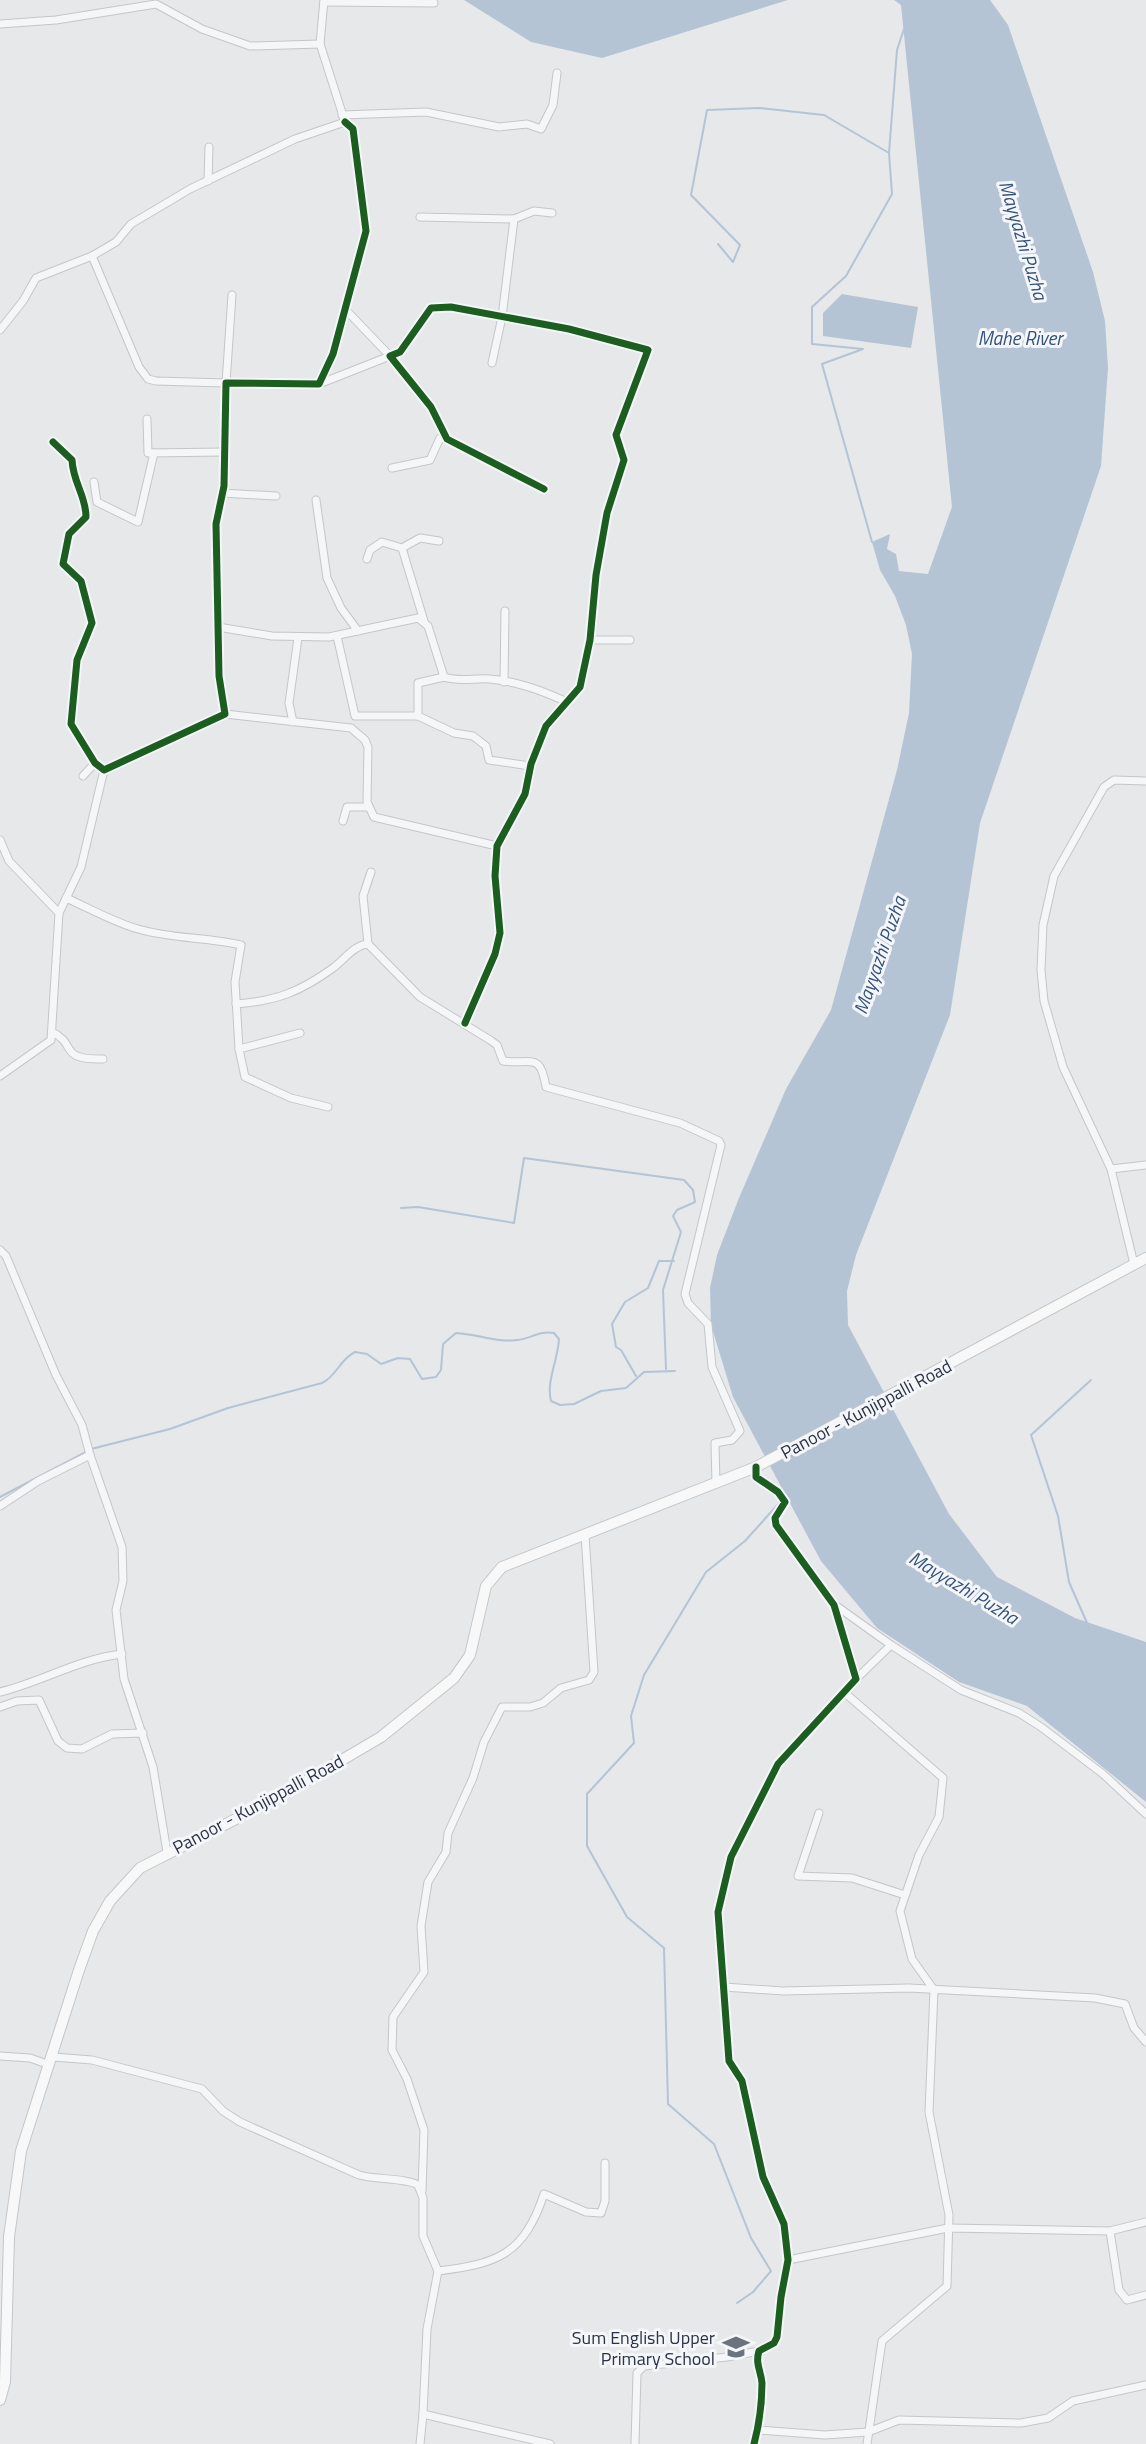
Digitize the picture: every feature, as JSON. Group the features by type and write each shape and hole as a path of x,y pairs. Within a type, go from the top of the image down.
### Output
{"main road":[{"name":"Panoor - Kunjippalli Road","path":"0,2400 5,2382 8,2250 21,2151 93,1931 124,1883 140,1868 167,1852 279,1797 381,1737 464,1667 470,1656 481,1602 494,1574 518,1558 585,1535 756,1467 1146,1258"}],"street":[{"path":"319,384 333,354 366,231 352,129 344,119 320,44 324,1 434,3"},
{"path":"0,24 56,19 156,4 202,29 250,46 320,44"},
{"path":"0,330 23,301 36,278 92,256 116,242 131,224 141,217 295,139 344,119 426,112 499,127 527,124 541,129 553,105 556,73"},
{"path":"208,181 209,147"},
{"path":"420,217 514,219 534,211 552,213"},
{"path":"492,363 502,317 514,219"},
{"path":"92,256 131,350 148,379 319,384 400,352 431,308 451,307 569,329 648,350 615,435 624,460 607,513 596,575 590,640 580,687 565,701 546,726 530,766 525,794 497,846 495,876 500,933 495,954 465,1023"},
{"path":"225,714 219,676 216,524 222,493 232,295"},
{"path":"345,309 390,356 431,407 447,439"},
{"path":"147,419 148,453 224,452"},
{"path":"392,468 430,460 440,438 447,439 544,489"},
{"path":"53,442 72,460 73,478 86,503 86,517 69,534 63,564 81,581 92,623 77,660 71,724 94,764 104,770"},
{"path":"94,482 97,502 138,522 154,453"},
{"path":"222,493 276,496"},
{"path":"316,500 327,578 341,608 358,632"},
{"path":"367,559 370,550 383,542 402,548 420,538 439,541"},
{"path":"402,548 444,677"},
{"path":"504,682 505,611"},
{"path":"218,626 298,638 337,636 418,618 424,621"},
{"path":"337,636 355,716 418,716 454,733 473,736 486,746 489,760 530,766"},
{"path":"293,722 289,703 298,638"},
{"path":"590,640 630,640"},
{"path":"418,716 418,683 444,677 453,681 488,679 536,687 565,701"},
{"path":"104,770 225,714 351,728 365,740 369,755 366,777 369,807 374,817 497,846"},
{"path":"83,776 94,764"},
{"path":"0,1076 51,1040 59,913 81,867 104,770"},
{"path":"1134,1264 1111,1170 1063,1067 1044,1001 1043,925 1054,876 1104,787 1114,780 1146,781"},
{"path":"344,821 347,807 369,807"},
{"path":"0,840 9,861 59,913"},
{"path":"371,872 363,896 368,944 420,997 497,1045 503,1061 527,1061 540,1066 546,1076 545,1087 680,1123 719,1140 721,1145 685,1294 688,1303 708,1325 712,1367 740,1431 732,1440 715,1443 716,1484"},
{"path":"66,898 136,929 186,939 210,938 241,945 235,982 239,1049 245,1077 291,1098 328,1107"},
{"path":"236,1004 268,1002 284,997 331,969 361,944 368,944"},
{"path":"52,1032 59,1036 69,1051 80,1060 103,1059"},
{"path":"239,1049 300,1033"},
{"path":"1111,1170 1146,1165"},
{"path":"0,1250 6,1256 56,1375 82,1425 124,1558 123,1581 116,1610 124,1679 158,1785 167,1852"},
{"path":"0,1506 38,1481 90,1454"},
{"path":"756,1467 756,1477 778,1492 785,1502 775,1518 776,1525 834,1605 961,1690 1019,1713 1041,1727 1103,1774 1146,1814"},
{"path":"420,2444 427,2329 438,2271 423,2236 424,2130 407,2079 392,2050 393,2017 424,1972 421,1926 428,1882 446,1852 448,1833 473,1778 484,1742 502,1707 530,1707 543,1703 561,1688 589,1680 594,1672 585,1535"},
{"path":"834,1605 856,1679"},
{"path":"635,2444 636,2381 637,2373 644,2366 759,2351 774,2343 778,2337 781,2297 788,2260 784,2224 763,2177 742,2081 729,2061 718,1912 731,1857 778,1764 891,1645"},
{"path":"0,1692 52,1676 80,1662 122,1654"},
{"path":"845,1693 943,1778 939,1817 919,1855 900,1911 912,1959 934,1990 929,2112 949,2215 947,2286 882,2341 867,2444"},
{"path":"0,1707 17,1701 39,1700 58,1741 68,1748 82,1749 112,1734 143,1733"},
{"path":"819,1813 798,1876 852,1878 905,1895"},
{"path":"724,1987 783,1991 849,1987 1095,1998 1125,2004 1135,2028 1146,2042"},
{"path":"0,2056 52,2061 92,2060 202,2089 228,2115 256,2130 343,2169 376,2180 413,2182 422,2192"},
{"path":"438,2271 491,2262 510,2252 532,2227 544,2194 586,2212 601,2213 605,2201 605,2163"},
{"path":"788,2260 948,2228 1110,2231 1146,2222"},
{"path":"1110,2231 1119,2290 1127,2300 1146,2295"},
{"path":"754,2444 758,2430 762,2381 757,2367 759,2351"},
{"path":"758,2430 794,2435 868,2432 899,2420 1021,2423 1048,2418 1073,2401 1106,2391 1146,2385"},
{"path":"423,2414 550,2444"}],"water":[{"path":"464,0 788,0 602,58 531,42"},
{"name":"Mahe River","path":"894,0 990,0 1008,25 1093,272 1105,321 1108,368 1101,466 980,823 950,1015 856,1255 847,1291 848,1325 949,1514 997,1577 1075,1618 1146,1642 1146,1802 1027,1706 959,1682 877,1628 821,1561 733,1397 711,1325 710,1288 717,1255 786,1089 831,1010 897,770 909,713 912,654 906,625 895,596 880,570 872,542 890,534 887,549 896,554 899,571 928,574 952,507 901,5"},
{"path":"842,294 918,307 911,348 823,336 823,313"}],"waterway":[{"path":"872,542 822,364 863,349 812,344 812,307 846,276 892,194 889,153 897,50 904,29"},
{"path":"718,244 733,262 740,245 691,195 707,110 759,108 824,115 889,153"},
{"path":"401,1208 418,1207 514,1223 524,1158 684,1180 693,1190 695,1202 677,1210 673,1216 681,1232 663,1290 666,1369"},
{"path":"636,1376 621,1350 616,1347 612,1324 625,1302 648,1288 659,1261 674,1261"},
{"path":"91,1449 170,1429 228,1408 322,1383 355,1352 367,1354 381,1364 398,1358 410,1359 422,1379 436,1377 441,1370 443,1344 456,1333 509,1341 554,1333 559,1339 550,1393 551,1401 560,1405 574,1404 601,1391 626,1388 644,1372 675,1371"},
{"path":"1087,1623 1069,1582 1058,1516 1031,1435 1091,1380"},
{"path":"0,1497 86,1452"},
{"path":"737,2303 753,2292 771,2271 751,2238 714,2144 668,2104 664,1948 627,1917 587,1846 587,1794 634,1743 631,1716 644,1675 706,1572 745,1541 781,1501"}],"cycle path":[{"path":"53,442 72,460 86,517 69,534 63,564 81,581 92,623 77,660 71,724 95,763 104,770 225,714 219,676 216,524 224,486 226,383 319,384 333,354 366,231 353,129 345,122"},
{"path":"465,1023 495,954 500,933 495,876 497,846 525,794 531,764 546,726 580,687 590,640 596,575 607,513 624,460 616,435 648,350 569,329 451,307 431,308 400,352 390,356 431,407 447,439 544,489"},
{"path":"754,2444 762,2391 758,2356 759,2351 774,2343 777,2337 788,2260 784,2224 763,2177 742,2081 729,2061 718,1912 731,1857 778,1764 856,1679 834,1605 776,1525 775,1518 785,1502 778,1492 756,1477 756,1467"}],"place":[{"name":"Sum English Upper Primary School","path":"736,2347"}],"water label":[{"name":"Mayyazhi Puzha","path":"1024,240"},
{"name":"Mayyazhi Puzha","path":"879,955"},
{"name":"Mayyazhi Puzha","path":"964,1587"}]}
